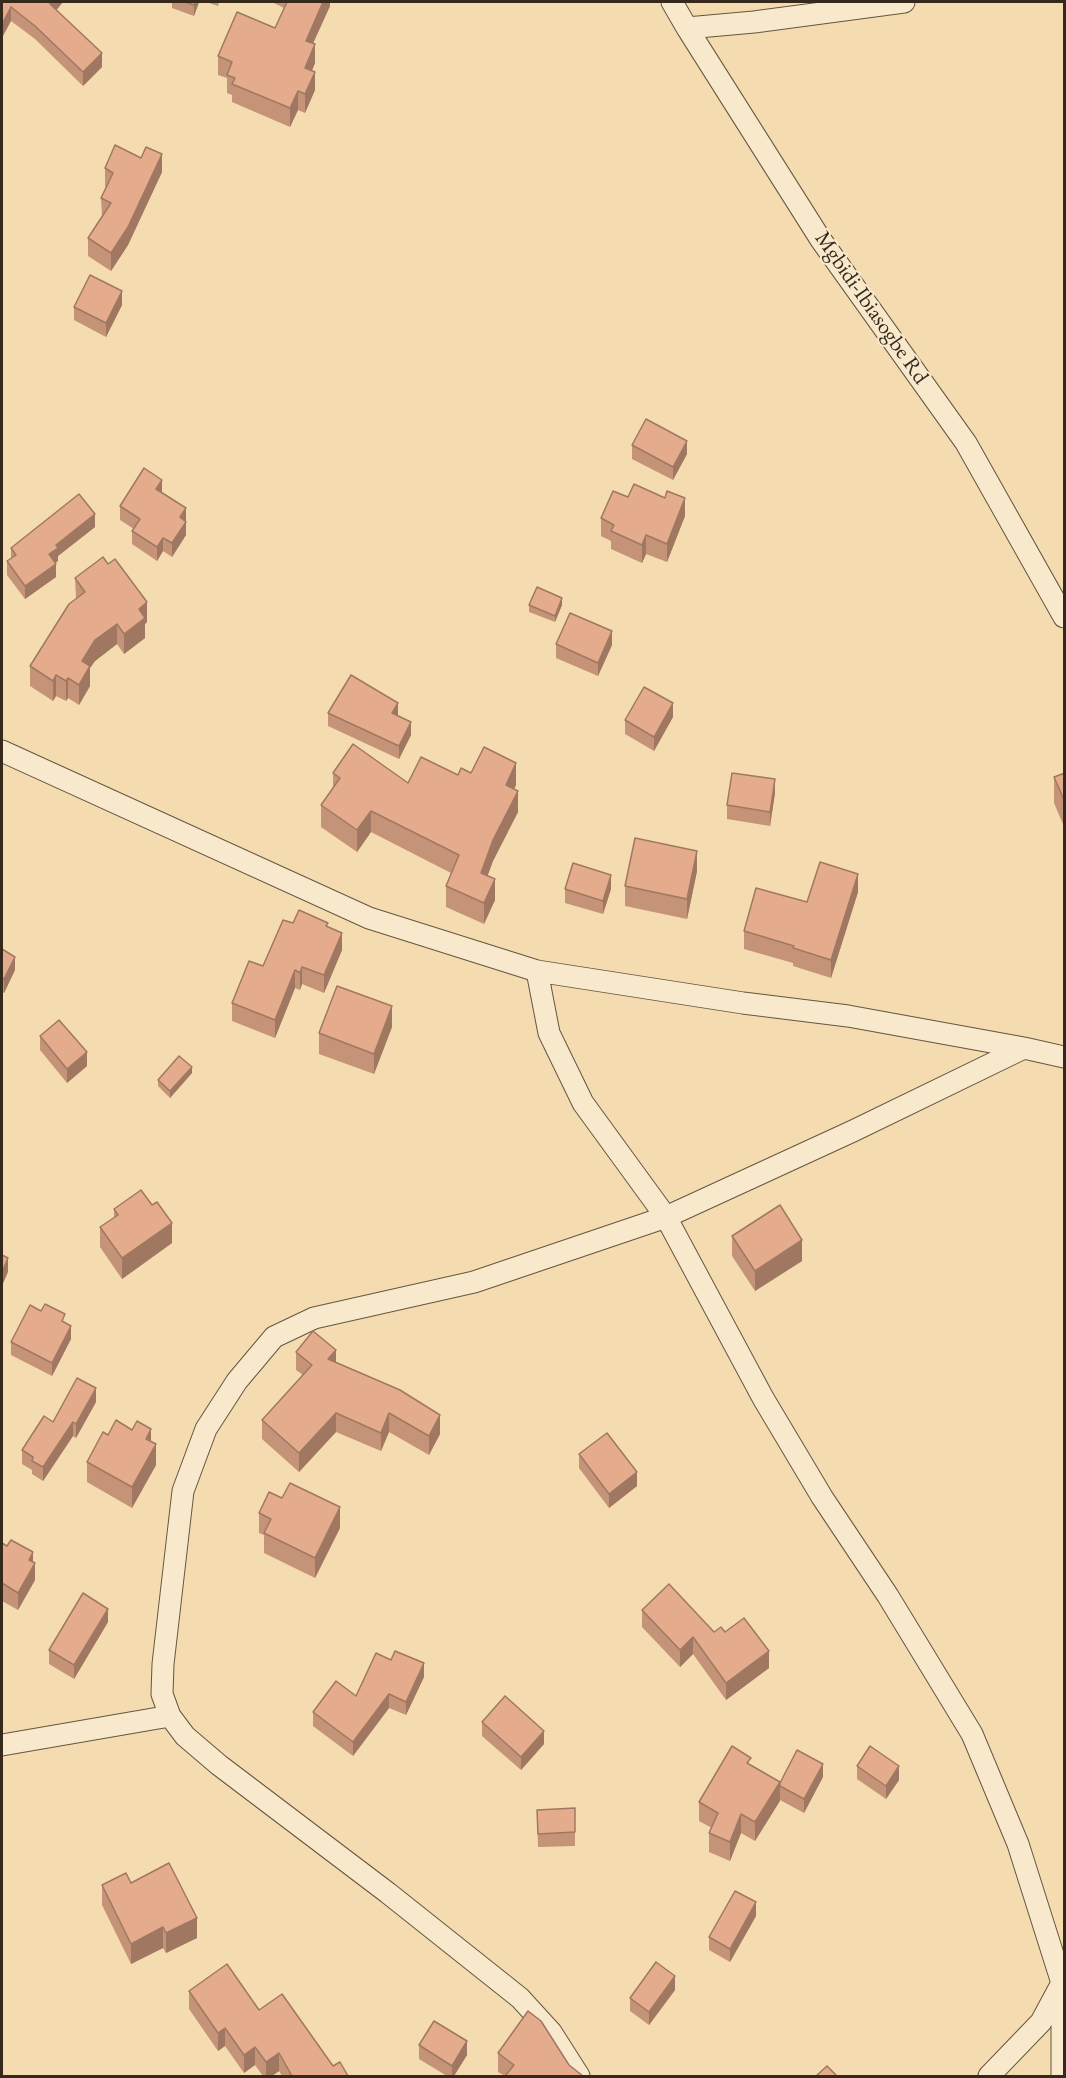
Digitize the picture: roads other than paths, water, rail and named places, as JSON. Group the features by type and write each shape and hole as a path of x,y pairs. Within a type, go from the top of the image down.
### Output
{"street":[{"name":"Mgbidi-Ibiasogbe Rd","path":"672,2 822,240 966,443 1065,617"},
{"path":"687,28 754,22 903,2"},
{"path":"2,751 369,918 537,971 743,1003 848,1016 1065,1057"},
{"path":"537,971 549,1033 583,1103 666,1217 763,1398 798,1458 888,1596 972,1734 1018,1844 1062,1983 1041,2022 989,2076"},
{"path":"579,2076 551,2032 520,1998 388,1893 219,1765 185,1736 170,1716 162,1694 163,1664 183,1491 206,1429 237,1382 274,1337 314,1318 474,1282 666,1217 854,1131 1024,1048"},
{"path":"2,1744 170,1716"},
{"path":"1062,2076 1062,1983 1065,1960"}]}
